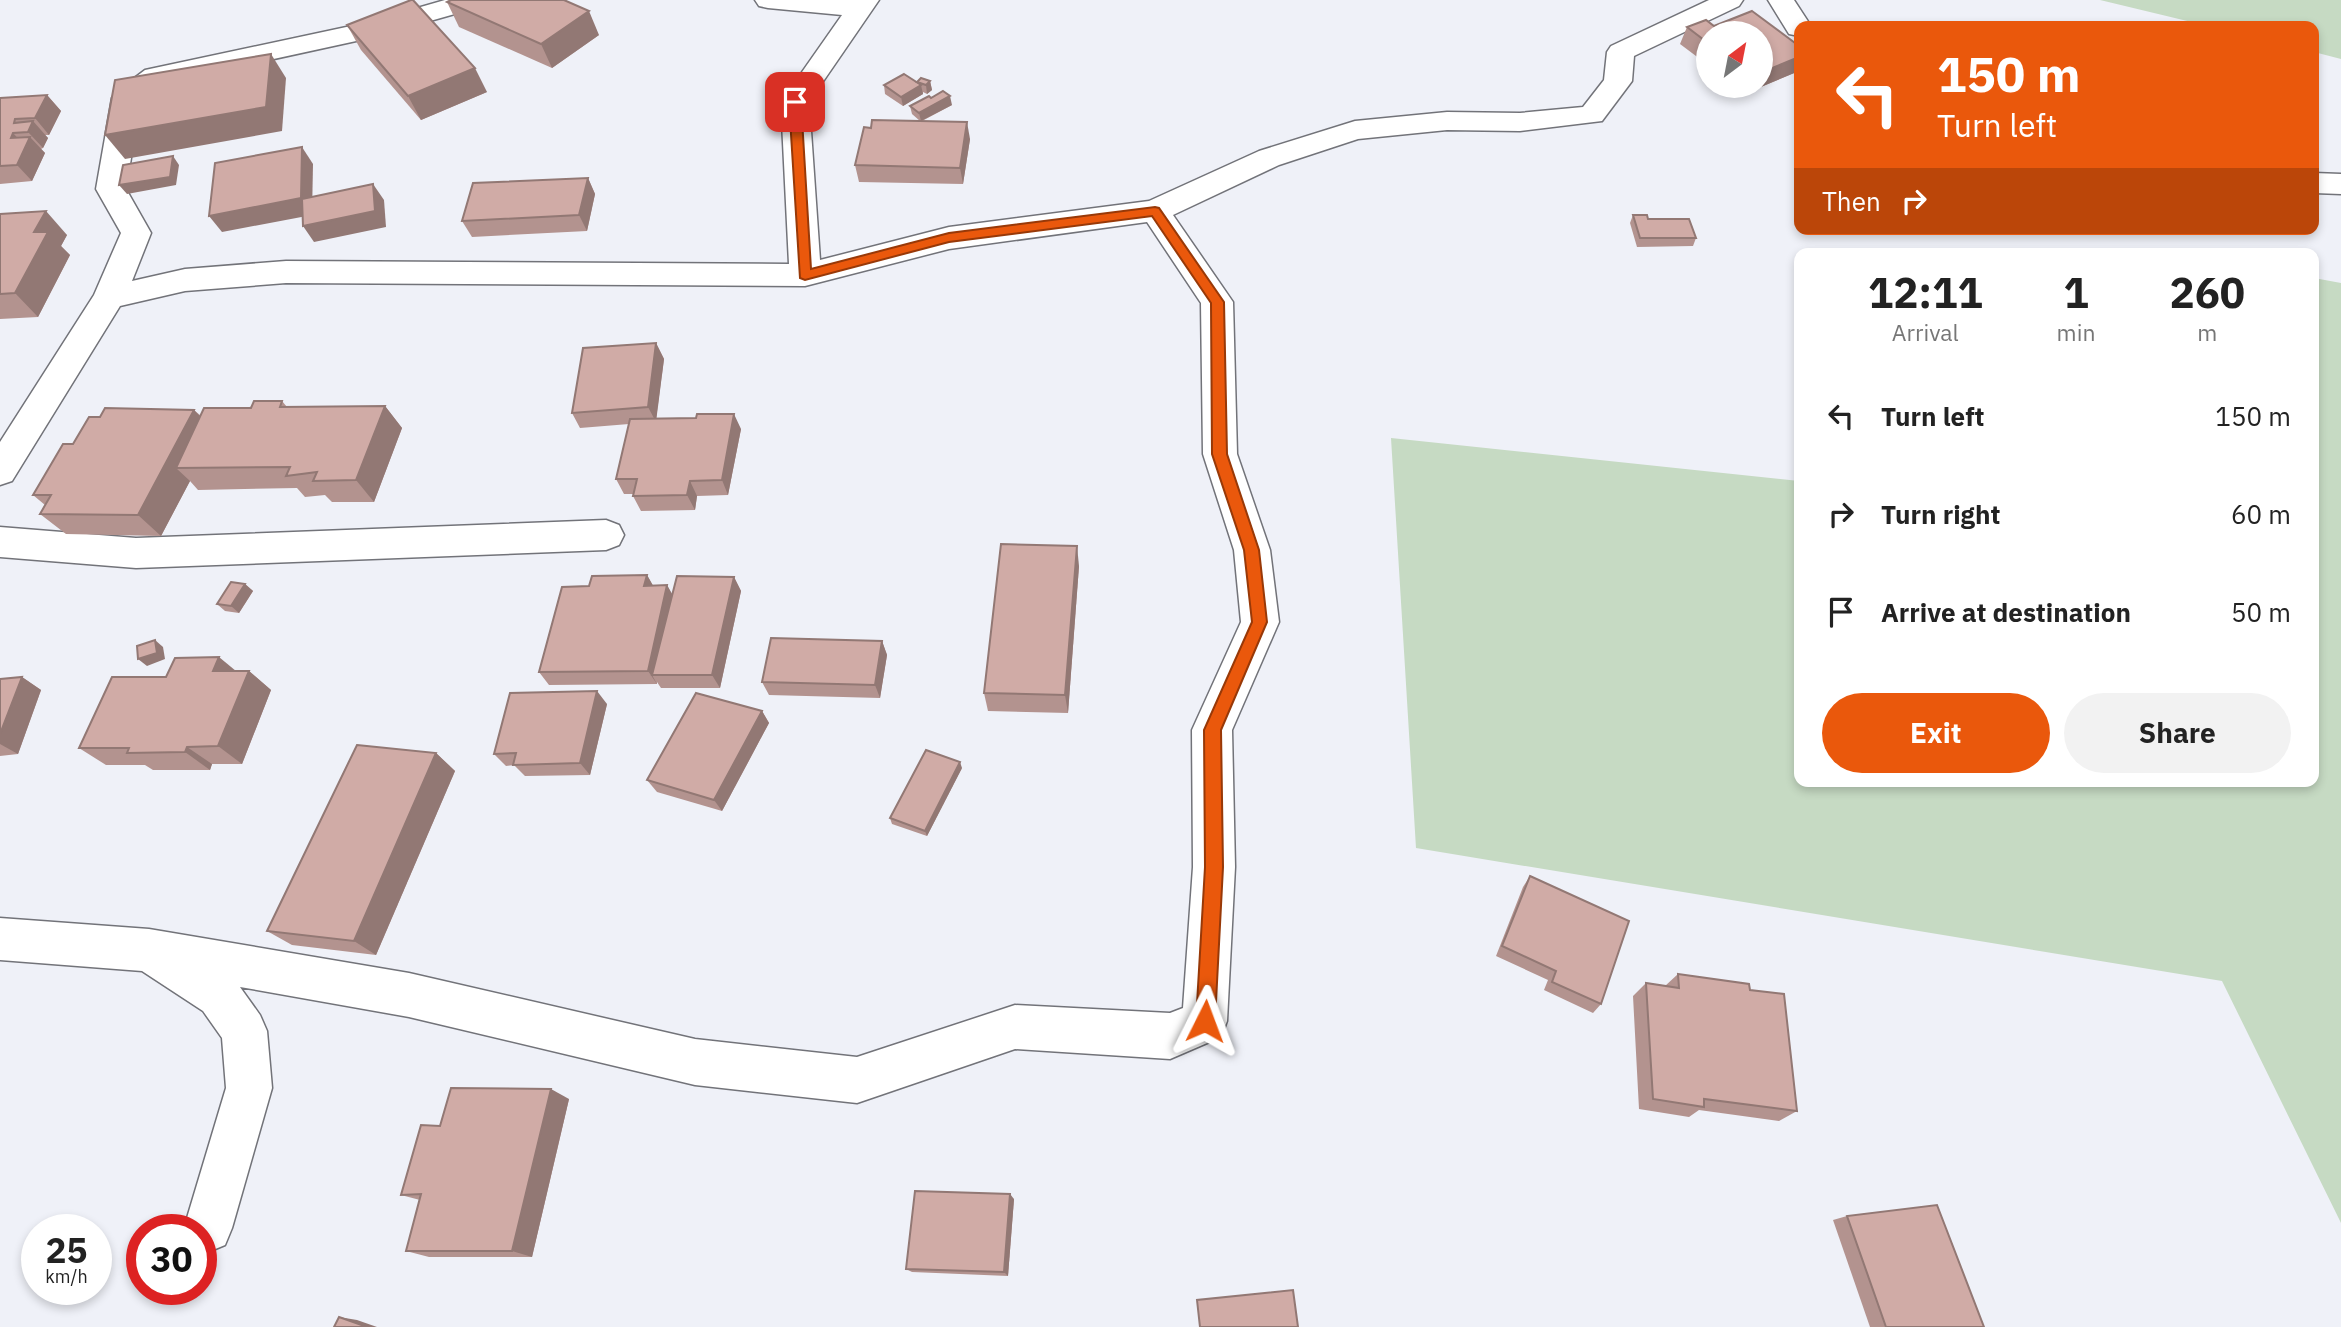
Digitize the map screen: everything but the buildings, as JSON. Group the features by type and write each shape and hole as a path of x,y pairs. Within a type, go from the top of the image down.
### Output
{"street":[{"path":"0,471 108,297 136,233 111,188 126,98 155,76 370,30 474,0"},
{"path":"768,0 863,4"},
{"path":"108,297 185,280 286,272 805,275 949,238 1155,211 1269,158 1355,130 1447,121 1520,122 1592,116 1618,82 1621,52 1730,0"},
{"path":"1781,0 1794,21"},
{"path":"805,275 795,102 863,4"},
{"path":"2319,183 2341,184"},
{"path":"0,939 149,950 409,995 695,1062 857,1080 1015,1027 1170,1035 1205,1021 1214,867 1213,730 1259,622 1252,550 1220,454 1217,302 1155,211"},
{"path":"0,542 136,553 606,535"},
{"path":"149,950 219,995 244,1031 249,1088 212,1214"}],"green space":[{"path":"2100,0 2341,0 2341,59 2319,53 2319,21 2187,21"},
{"path":"2319,279 2341,283 2341,1223 2222,981 1416,848 1391,438 1794,480 1794,787 2319,787"}],"route":[{"path":"795,102 805,275 949,238 1155,211 1217,302 1220,454 1252,550 1259,622 1213,730 1214,867 1205,1021"}]}
